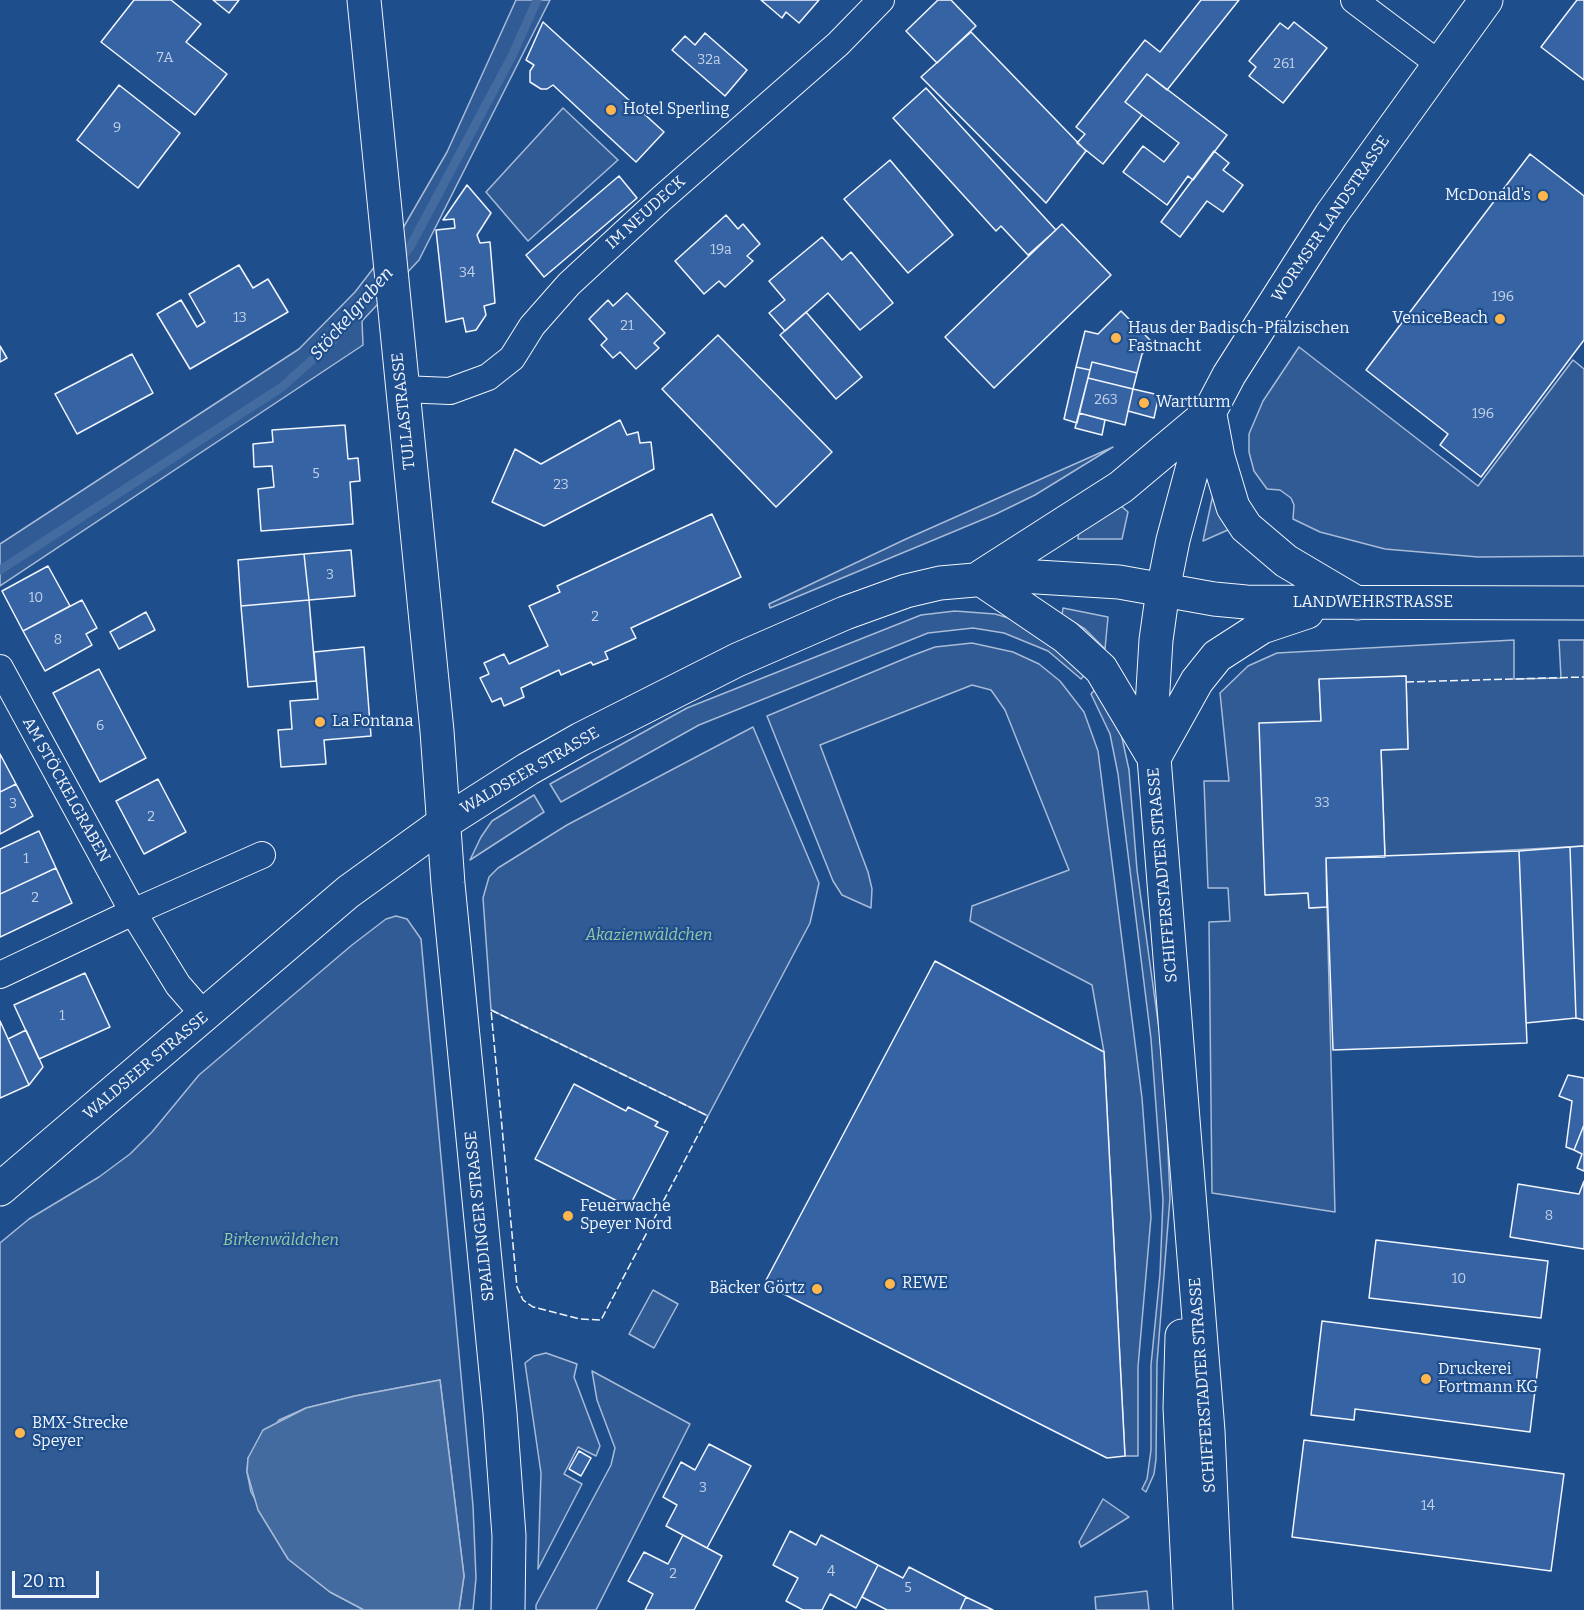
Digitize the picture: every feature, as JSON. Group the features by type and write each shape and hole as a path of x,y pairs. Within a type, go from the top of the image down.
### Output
{"main road":[{"name":"TULLASTRASSE","path":"364,0 445,822"},
{"name":"WORMSER LANDSTRASSE","path":"1163,590 1173,540 1209,413 1241,355 1310,246 1486,0"},
{"path":"1154,758 1101,669 1066,637 979,578 1121,487 1209,413 1218,457 1233,507 1246,526 1286,561 1359,604"},
{"name":"WALDSEER STRASSE","path":"0,1189 348,892 445,822 563,749 737,660 846,613 906,591 979,578 1021,576 1076,578 1163,590"},
{"name":"LANDWEHRSTRASSE","path":"1163,590 1246,602 1584,603"},
{"name":"SCHIFFERSTADTER STRASSE","path":"1163,590 1156,640 1152,706 1154,758 1208,1431 1216,1610"},
{"path":"1154,758 1197,681 1217,656 1262,627 1299,614 1359,604"},
{"name":"SPALDINGER STRASSE","path":"445,822 448,884 507,1489 509,1536 507,1610"},
{"name":"SCHIFFERSTADTER STRASSE","path":"1185,1160 1180,1408 1190,1610"}],"street":[{"name":"IM NEUDECK","path":"402,389 450,391 488,377 496,371 512,358 532,326 569,284 661,199 838,44 881,0"},
{"path":"1354,0 1438,64"},
{"name":"AM STÖCKELGRABEN","path":"0,668 133,912 178,985 205,1016"},
{"path":"0,975 133,912 262,855"}],"shaded area":[{"path":"516,0 550,0 419,260 362,321 363,345 0,586 0,544 299,349 355,292 399,235 447,152"},
{"path":"563,108 618,160 528,241 486,192"},
{"path":"1299,347 1478,486 1573,360 1584,369 1584,556 1478,557 1385,549 1320,532 1293,519 1294,505 1291,498 1280,490 1267,489 1254,471 1249,452 1249,434 1263,401"},
{"path":"1113,447 1035,495 996,514 770,608 769,604 906,539"},
{"path":"1214,490 1230,529 1203,541"},
{"path":"1120,505 1128,512 1122,539 1078,539 1079,528"},
{"path":"1063,608 1108,617 1105,649 1085,629 1062,615"},
{"path":"955,611 995,614 1012,619 1089,670 1081,679 1048,651 1004,633 973,628 928,633 699,725 561,802 550,784 687,708 921,615"},
{"path":"1514,640 1514,679 1561,678 1559,640 1584,640 1584,846 1385,857 1381,750 1408,749 1406,676 1319,680 1321,721 1266,895 1308,893 1309,908 1327,907 1335,1212 1212,1193 1209,922 1230,921 1228,888 1208,888 1204,781 1229,781 1220,693 1248,666 1277,653"},
{"path":"972,643 1013,652 1039,664 1060,681 1084,712 1098,751 1142,1098 1151,1217 1138,1367 1138,1456 1125,1456 1104,1052 1092,985 970,921 972,906 1069,870 1005,710 991,690 972,685 820,745 868,872 872,889 871,908 842,895 833,881 767,716 935,647"},
{"path":"1099,685 1119,724 1129,770 1137,870 1160,1036 1167,1128 1170,1198 1157,1363 1156,1459 1154,1474 1146,1492 1142,1489 1147,1479 1151,1450 1151,1365 1160,1274 1163,1200 1151,1039 1118,774 1110,734 1091,694"},
{"name":"Akazienwäldchen","path":"753,727 819,883 810,923 708,1116 491,1010 483,898 489,877 498,868 567,825"},
{"path":"534,795 544,812 470,860 492,821"},
{"name":"Birkenwäldchen","path":"396,916 407,919 421,939 473,1506 476,1578 473,1610 459,1610 464,1576 440,1380 306,1408 279,1420 248,1458 247,1472 251,1492 288,1559 330,1592 364,1610 0,1610 0,1243 29,1219 99,1177 130,1154 152,1132 199,1075 352,945 386,919"},
{"path":"653,1290 678,1304 654,1348 629,1334"},
{"path":"546,1353 577,1364 574,1377 600,1446 596,1456 578,1447 564,1474 582,1484 538,1569 541,1473 525,1363 534,1356"},
{"path":"592,1371 690,1424 596,1610 536,1610 536,1605 611,1465 615,1448 597,1400"},
{"path":"440,1380 464,1576 459,1610 364,1610 330,1592 288,1559 258,1510 247,1472 248,1458 263,1430 306,1408"},
{"path":"1103,1499 1129,1517 1081,1547 1079,1542"},
{"path":"1147,1591 1149,1610 1096,1610 1095,1597"}],"building":[{"path":"134,0 171,0 201,24 186,42 227,74 195,115 101,42"},
{"path":"213,0 239,0 229,13"},
{"path":"761,0 819,0 799,23 786,12 782,18"},
{"path":"938,0 951,0 976,26 937,63 906,31"},
{"path":"1201,0 1239,0 1167,90 1147,74 1125,102 1142,115 1103,164 1077,143 1085,134 1076,127 1145,40 1160,52"},
{"path":"1577,0 1584,0 1584,80 1541,47"},
{"name":"Hotel Sperling","path":"543,22 664,132 636,162 553,85 547,89 541,89 530,82 530,71 534,65 526,60"},
{"path":"1294,22 1327,48 1283,103 1249,76 1256,67 1249,61 1280,23 1288,29"},
{"path":"971,32 1086,151 1046,203 921,77"},
{"path":"705,33 747,70 725,96 672,50 685,36 695,45"},
{"path":"1147,74 1227,135 1193,180 1188,176 1167,205 1123,172 1143,146 1164,162 1179,143 1125,102"},
{"path":"119,85 180,133 138,188 77,140"},
{"path":"926,88 1056,230 1028,255 1001,226 996,231 893,118"},
{"path":"1214,151 1229,163 1223,170 1243,185 1223,212 1207,201 1180,237 1161,222"},
{"path":"1530,154 1584,196 1584,340 1481,477 1440,445 1448,434 1366,370"},
{"path":"890,160 953,235 908,273 844,199"},
{"path":"619,176 637,198 544,277 526,255"},
{"path":"467,185 491,213 477,235 480,243 490,242 495,303 484,306 486,315 476,330 466,332 463,318 446,322 436,230 455,228 454,219 443,220"},
{"path":"726,215 738,229 743,224 760,244 747,256 753,261 725,287 719,281 704,294 675,261"},
{"path":"1062,224 1111,275 994,388 945,337"},
{"path":"822,237 842,260 851,252 893,303 860,330 828,293 785,331 769,313 785,300 769,281"},
{"path":"239,265 253,288 268,279 288,312 190,369 157,314 181,300 197,327 205,322 189,294"},
{"path":"627,293 665,333 654,343 659,348 636,369 620,352 613,358 601,345 607,339 589,319 608,300 613,306"},
{"name":"Haus der Badisch-Pfälzischen Fastnacht","path":"1121,311 1153,343 1142,354 1137,373 1092,362 1090,370 1076,367 1085,331 1098,334"},
{"path":"806,312 862,377 836,399 780,335"},
{"path":"718,335 832,452 776,507 662,389"},
{"path":"0,346 7,358 0,362"},
{"path":"132,354 153,393 77,434 55,394"},
{"path":"1092,362 1137,373 1133,389 1088,378"},
{"path":"1076,367 1090,370 1077,423 1064,419"},
{"path":"1088,378 1133,389 1125,425 1079,413"},
{"name":"Wartturm","path":"1133,389 1159,395 1154,418 1128,411"},
{"path":"1079,413 1105,420 1102,435 1075,428"},
{"path":"620,420 627,435 638,432 640,443 651,442 654,469 544,526 492,502 515,449 541,464"},
{"path":"345,425 348,459 358,458 360,481 350,482 353,524 261,531 258,489 274,487 272,466 254,467 253,444 273,442 272,430"},
{"path":"712,514 741,577 631,628 636,638 605,652 608,659 593,665 591,662 561,675 559,670 521,688 524,697 504,706 501,698 492,702 480,678 489,674 484,663 504,654 509,664 548,646 529,606 560,592 557,586"},
{"path":"351,550 355,596 309,600 304,554"},
{"path":"304,554 309,600 241,606 238,560"},
{"path":"48,566 70,606 23,631 2,591"},
{"path":"82,600 97,628 86,634 92,645 45,671 23,631"},
{"path":"309,600 316,681 248,687 241,606"},
{"path":"146,612 155,630 119,649 110,632"},
{"path":"364,647 371,736 324,740 326,764 281,767 278,730 292,729 290,701 318,699 314,652"},
{"path":"99,669 146,758 100,782 53,693"},
{"path":"1406,676 1408,749 1381,750 1385,857 1326,858 1327,907 1309,908 1308,893 1265,895 1259,723 1321,721 1319,679"},
{"path":"0,754 16,784 0,792"},
{"path":"158,779 186,832 144,854 116,801"},
{"path":"16,784 33,816 0,834 0,792"},
{"path":"39,831 56,868 0,894 0,849"},
{"path":"1584,846 1584,1020 1576,1018 1570,847"},
{"path":"1570,847 1576,1018 1526,1023 1519,851"},
{"path":"1519,851 1527,1043 1333,1050 1326,858"},
{"path":"56,868 72,903 0,937 0,894"},
{"path":"935,961 1104,1052 1125,1456 1107,1458 764,1284"},
{"path":"85,973 110,1027 39,1059 14,1005"},
{"path":"0,1021 29,1085 0,1098"},
{"path":"26,1030 43,1067 29,1085 8,1039"},
{"path":"1568,1075 1584,1078 1584,1125 1574,1150 1566,1147 1572,1101 1559,1096"},
{"path":"574,1084 626,1111 628,1107 658,1122 655,1126 668,1132 629,1207 535,1159"},
{"path":"1584,1125 1584,1171 1577,1168 1582,1154 1574,1150"},
{"path":"1584,1181 1584,1249 1510,1237 1518,1184 1579,1194"},
{"path":"1376,1240 1548,1261 1541,1318 1369,1298"},
{"name":"Druckerei Fortmann KG","path":"1322,1321 1540,1349 1530,1432 1355,1409 1354,1420 1311,1415"},
{"path":"1304,1440 1564,1474 1551,1571 1292,1537"},
{"path":"709,1444 751,1466 707,1548 666,1526 677,1505 663,1497 681,1462 695,1470"},
{"path":"579,1451 591,1458 581,1476 569,1469"},
{"path":"790,1531 816,1545 821,1535 878,1565 856,1608 830,1594 822,1610 803,1610 786,1601 798,1578 773,1565"},
{"path":"683,1535 722,1556 694,1610 645,1610 653,1594 628,1581 644,1552 668,1564"},
{"path":"878,1565 903,1578 909,1567 966,1597 960,1610 887,1610 862,1597"},
{"path":"966,1597 993,1610 960,1610"}],"waterway":[{"name":"Stöckelgraben","path":"399,260 410,247 512,56 537,0"},
{"name":"Stöckelgraben","path":"0,570 282,387 330,344 383,280"}],"fence":[{"path":"1406,682 1584,677"},
{"path":"491,1010 708,1116 601,1320 580,1319 533,1307 523,1300 517,1287 491,1010"}],"place":[{"name":"Hotel Sperling","path":"611,110"},
{"name":"McDonald's","path":"1543,196"},
{"name":"VeniceBeach","path":"1500,319"},
{"name":"Haus der Badisch-Pfälzischen Fastnacht","path":"1116,338"},
{"name":"Wartturm","path":"1144,403"},
{"name":"La Fontana","path":"320,722"},
{"name":"Feuerwache Speyer Nord","path":"568,1216"},
{"name":"REWE","path":"890,1284"},
{"name":"Bäcker Görtz","path":"817,1289"},
{"name":"Druckerei Fortmann KG","path":"1426,1379"},
{"name":"BMX-Strecke Speyer","path":"20,1433"}]}
